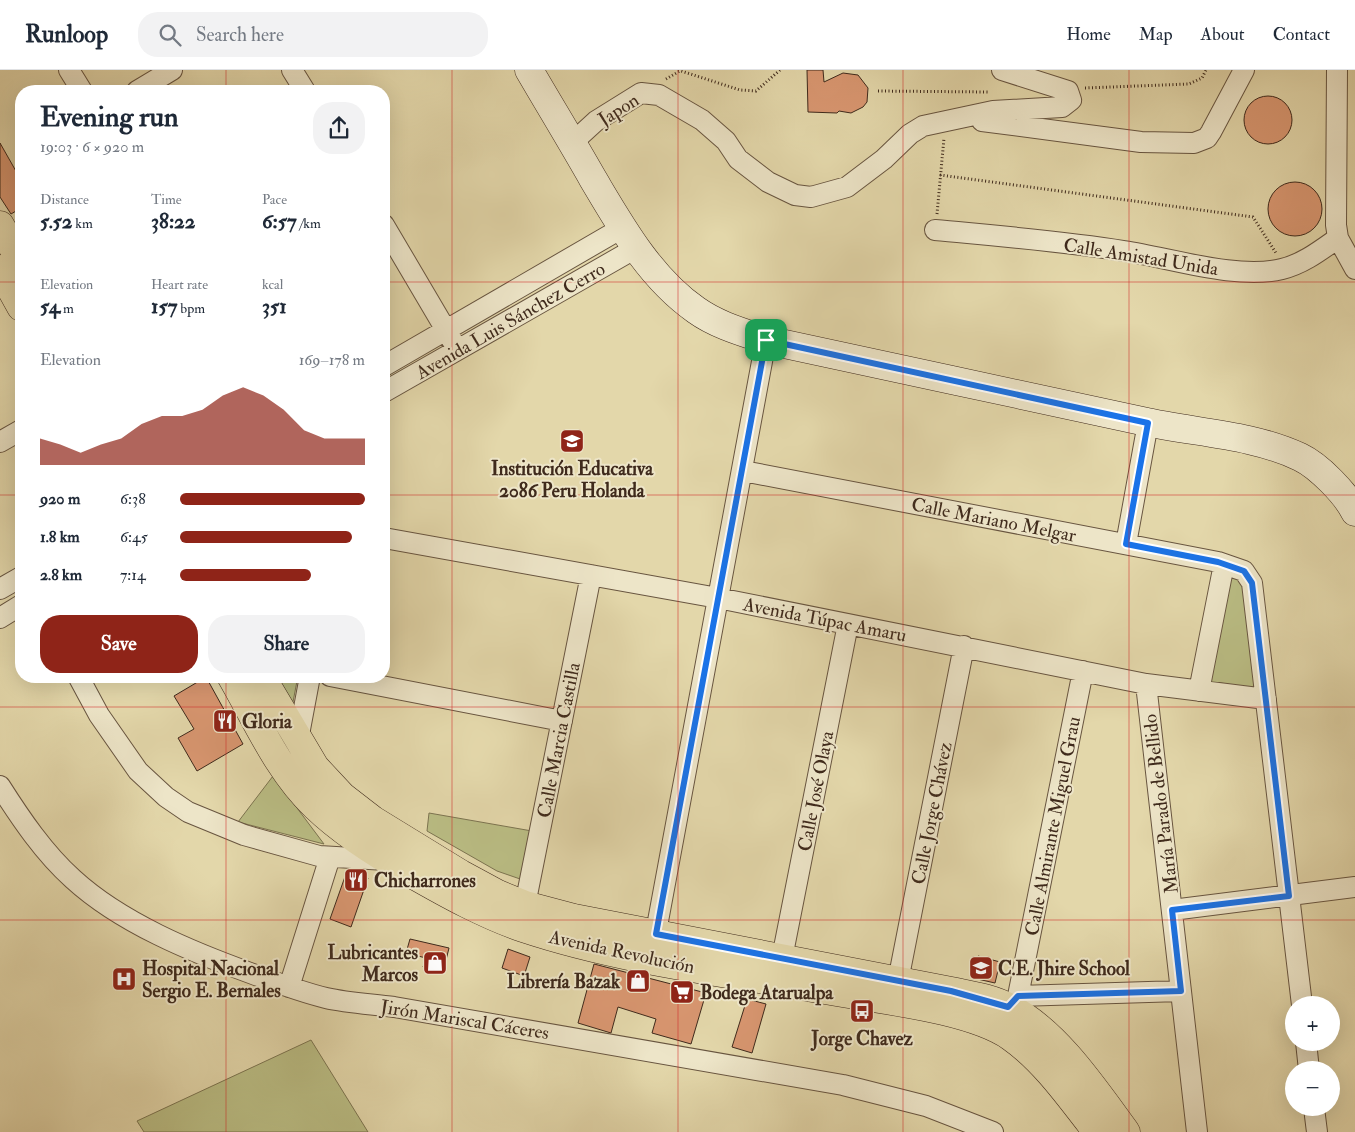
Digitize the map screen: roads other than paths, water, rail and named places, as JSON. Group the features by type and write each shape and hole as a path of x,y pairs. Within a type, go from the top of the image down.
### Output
{"main road":[{"path":"0,225 15,251"},
{"name":"Avenida Revolución","path":"235,683 280,760 314,805 336,824 388,860 473,906 521,927 570,942 653,946 782,958 976,997 1013,1001 1046,1034 1088,1082 1126,1132"},
{"name":"Avenida Revolución","path":"265,683 298,740 327,783 374,820 461,874 498,894 525,905 574,918 653,946 960,1016 993,1026 1011,1037 1031,1054 1097,1132"}],"street":[{"path":"70,70 79,85"},
{"path":"292,70 301,85"},
{"path":"529,70 630,238 666,283 696,310 716,321 766,340 1148,423 1263,443 1302,458 1349,500 1355,512"},
{"name":"Japon","path":"572,143 596,121 641,93 659,95 716,130 738,159 768,182 794,195 812,197 847,187 923,126 993,111 1062,107 1071,100 1068,91 1002,70"},
{"path":"953,120 1141,142 1194,143 1207,138 1244,70"},
{"path":"1337,70 1336,225 1338,238 1355,269"},
{"path":"153,85 167,80"},
{"name":"Calle Amistad Unida","path":"935,230 1085,245 1158,256 1246,274 1283,269 1309,258 1338,238"},
{"path":"390,235 458,350"},
{"name":"Avenida Luis Sánchez Cerro","path":"390,363 446,330 630,238"},
{"name":"Avenida Luis Sánchez Cerro","path":"390,389 458,350 630,238"},
{"path":"653,946 766,340"},
{"path":"1126,544 1148,423"},
{"path":"0,442 15,433"},
{"name":"Calle Mariano Melgar","path":"743,471 1126,544 1224,564 1244,571 1252,583 1266,699"},
{"path":"1324,476 1355,483"},
{"name":"Avenida Túpac Amaru","path":"390,539 718,598 1146,684 1266,699"},
{"path":"1199,691 1224,564"},
{"name":"Calle Marcia Castilla","path":"525,905 590,575"},
{"path":"0,589 15,580"},
{"path":"0,618 15,609"},
{"name":"Calle José Olaya","path":"782,958 848,624"},
{"name":"Calle Jorge Chávez","path":"898,981 964,646"},
{"name":"Calle Almirante Miguel Grau","path":"1013,1001 1083,670"},
{"path":"82,683 119,746 138,770 166,797 188,812 215,825 280,846 330,857 388,860"},
{"path":"298,740 309,683"},
{"path":"366,683 562,721"},
{"name":"María Parado de Bellido","path":"1146,684 1197,1132"},
{"path":"1266,699 1301,996"},
{"name":"Jirón Mariscal Cáceres","path":"0,786 43,847 73,879 101,900 144,926 214,961 327,998 394,1007 843,1085 926,1106 993,1132"},
{"path":"289,987 330,857"},
{"path":"1172,910 1355,887"},
{"path":"1013,1001 1181,991"},
{"path":"1315,1116 1317,1132"}],"place":[{"name":"Institución Educativa 2086 Peru Holanda","path":"572,441"},
{"name":"Gloria","path":"225,721"},
{"name":"Chicharrones","path":"356,880"},
{"name":"Lubricantes Marcos","path":"435,963"},
{"name":"C.E. Jhire School","path":"981,968"},
{"name":"Hospital Nacional Sergio E. Bernales","path":"124,979"},
{"name":"Librería Bazak","path":"638,981"},
{"name":"Bodega Atarualpa","path":"682,992"},
{"name":"Jorge Chavez","path":"862,1011"}]}
